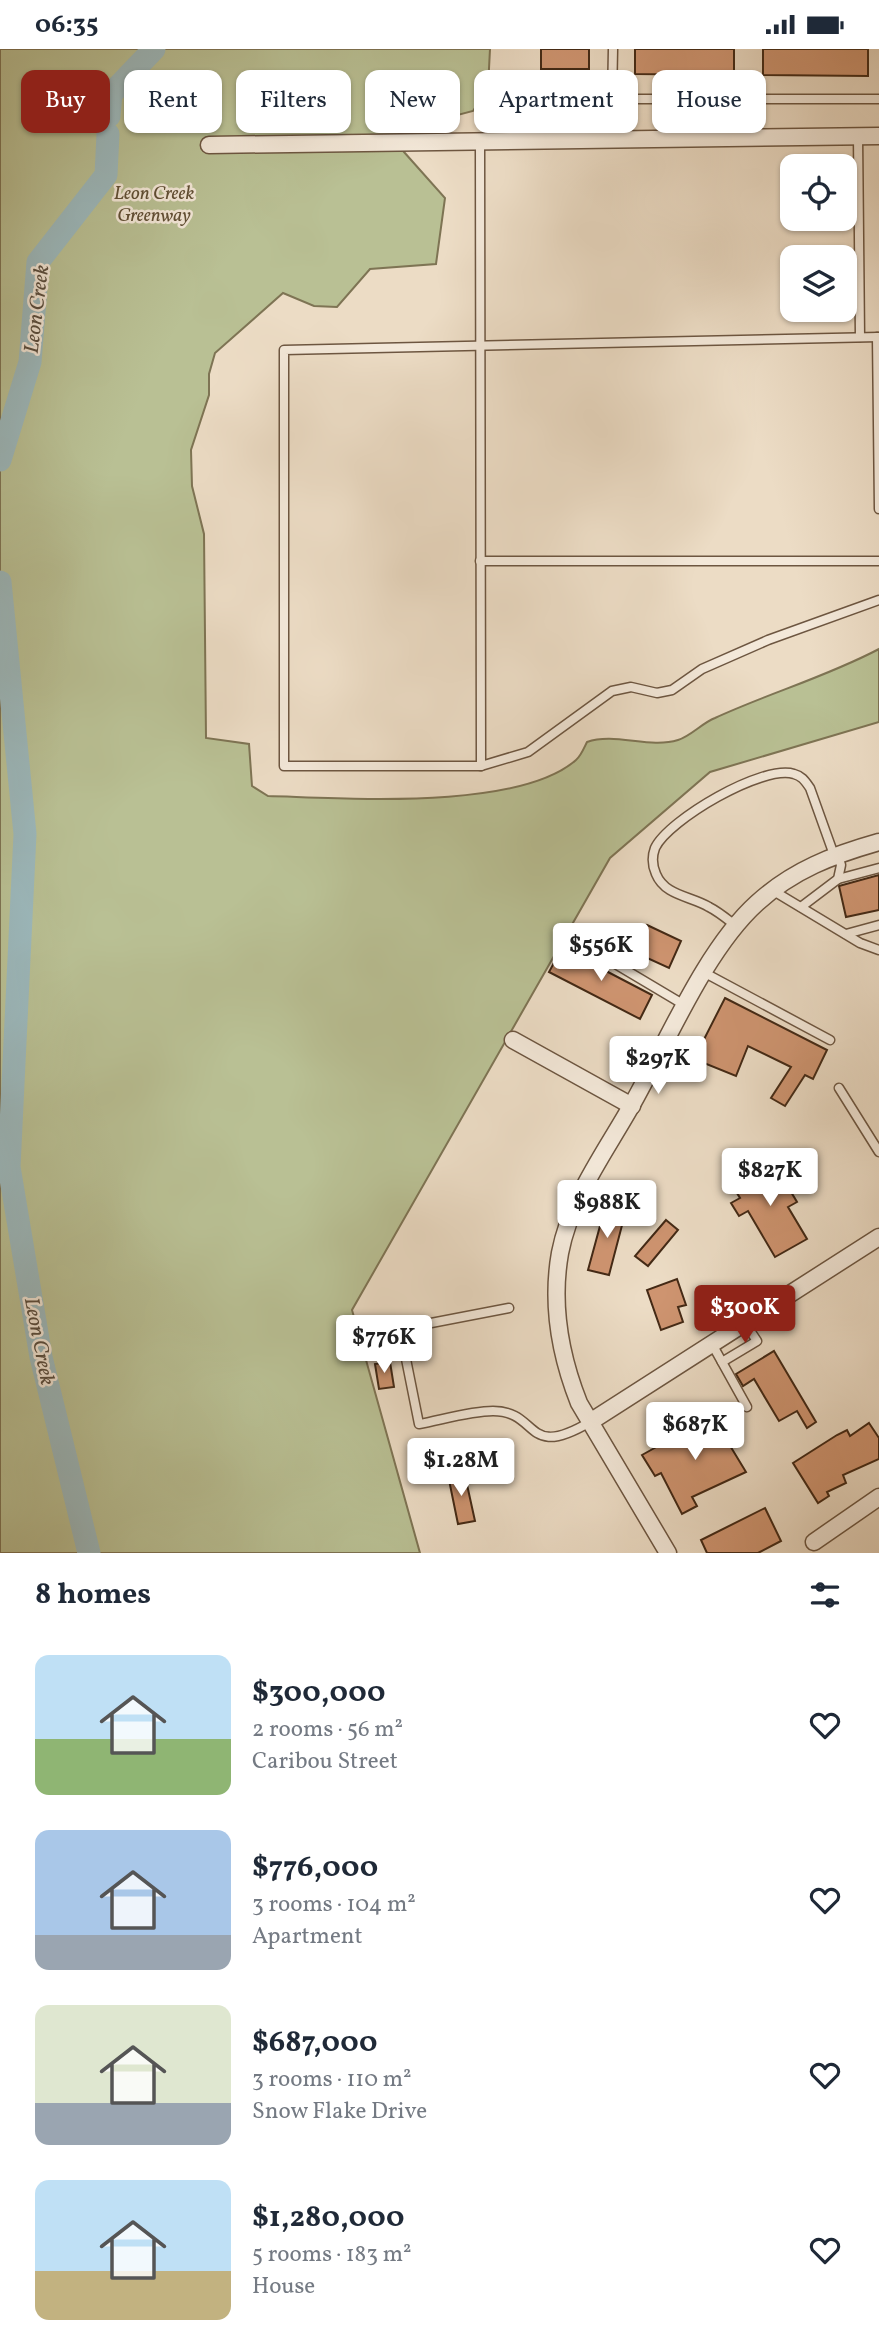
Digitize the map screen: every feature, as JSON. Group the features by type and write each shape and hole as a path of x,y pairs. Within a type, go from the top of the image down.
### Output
{"street":[{"path":"209,145 879,136"},
{"path":"668,1553 579,1403 562,1354 556,1301 559,1264 575,1206 705,972 736,926 771,890 794,874 835,854 879,842"},
{"path":"513,1040 632,1106"},
{"path":"590,1422 879,1237"},
{"path":"814,1542 879,1497"}],"lane":[{"path":"613,49 613,70"},
{"path":"638,100 879,99"},
{"path":"858,136 860,337"},
{"path":"480,142 481,766"},
{"path":"879,509 878,337 284,350 284,766 481,766 528,753 612,691 631,687 657,693 672,690 702,669 768,640 879,600"},
{"path":"480,561 879,561"},
{"path":"736,926 709,906 667,888 657,876 652,863 655,849 664,835 682,820 745,783 780,773 793,773 803,779 810,788 841,865 838,879"},
{"path":"801,907 838,879 879,868"},
{"path":"771,890 879,950"},
{"path":"846,934 879,925"},
{"path":"592,950 686,1006"},
{"path":"705,972 830,1040"},
{"path":"839,1088 879,1152"},
{"path":"509,1308 400,1329 419,1423 492,1411 510,1413 547,1438 561,1438 590,1422"},
{"path":"722,1362 757,1341 746,1323"},
{"path":"712,1344 747,1407"}],"green space":[{"name":"Leon Creek Greenway","path":"0,49 490,49 489,70 474,70 474,109 460,114 460,70 365,70 365,133 415,133 404,152 445,198 436,264 370,269 337,307 314,306 283,293 215,353 209,374 209,395 191,450 192,486 204,534 206,738 249,744 252,786 268,796 384,799 473,794 514,787 549,776 576,760 587,742 598,739 655,743 678,740 715,718 879,649 879,722 710,772 610,858 352,1310 420,1553 0,1553"}],"building":[{"path":"541,49 589,49 589,69 541,69"},
{"path":"635,49 734,49 734,70 652,70 652,74 638,74 638,70 635,70"},
{"path":"763,49 868,49 868,76 766,75 766,70 763,70"},
{"path":"879,875 879,910 846,917 839,886"},
{"path":"647,925 681,941 669,968 634,952"},
{"path":"562,948 652,995 640,1019 549,972"},
{"path":"725,998 827,1050 813,1079 805,1075 785,1106 771,1098 791,1067 748,1046 736,1076 694,1059"},
{"path":"773,1162 797,1202 788,1207 807,1239 775,1257 748,1211 739,1216 731,1203 740,1198 732,1185"},
{"path":"606,1204 626,1210 609,1275 588,1270"},
{"path":"666,1220 678,1230 648,1266 635,1256"},
{"path":"677,1279 686,1305 678,1307 683,1322 661,1330 647,1290"},
{"path":"774,1351 816,1422 807,1428 797,1411 779,1421 754,1379 743,1386 736,1374"},
{"path":"390,1362 394,1387 379,1389 375,1364"},
{"path":"712,1416 746,1472 692,1497 697,1506 682,1514 661,1473 655,1476 642,1455"},
{"path":"869,1423 879,1438 879,1459 843,1475 846,1483 827,1492 829,1496 818,1503 793,1463 837,1435 847,1430 850,1436"},
{"path":"464,1471 475,1521 458,1524 448,1475"},
{"path":"765,1508 781,1541 758,1553 707,1553 701,1540"}],"waterway":[{"name":"Leon Creek","path":"110,105 111,94 154,49"},
{"name":"Leon Creek","path":"0,460 30,362 38,262 106,175 108,134"},
{"name":"Leon Creek","path":"0,582 25,834 9,1167 41,1357 89,1553"}]}
